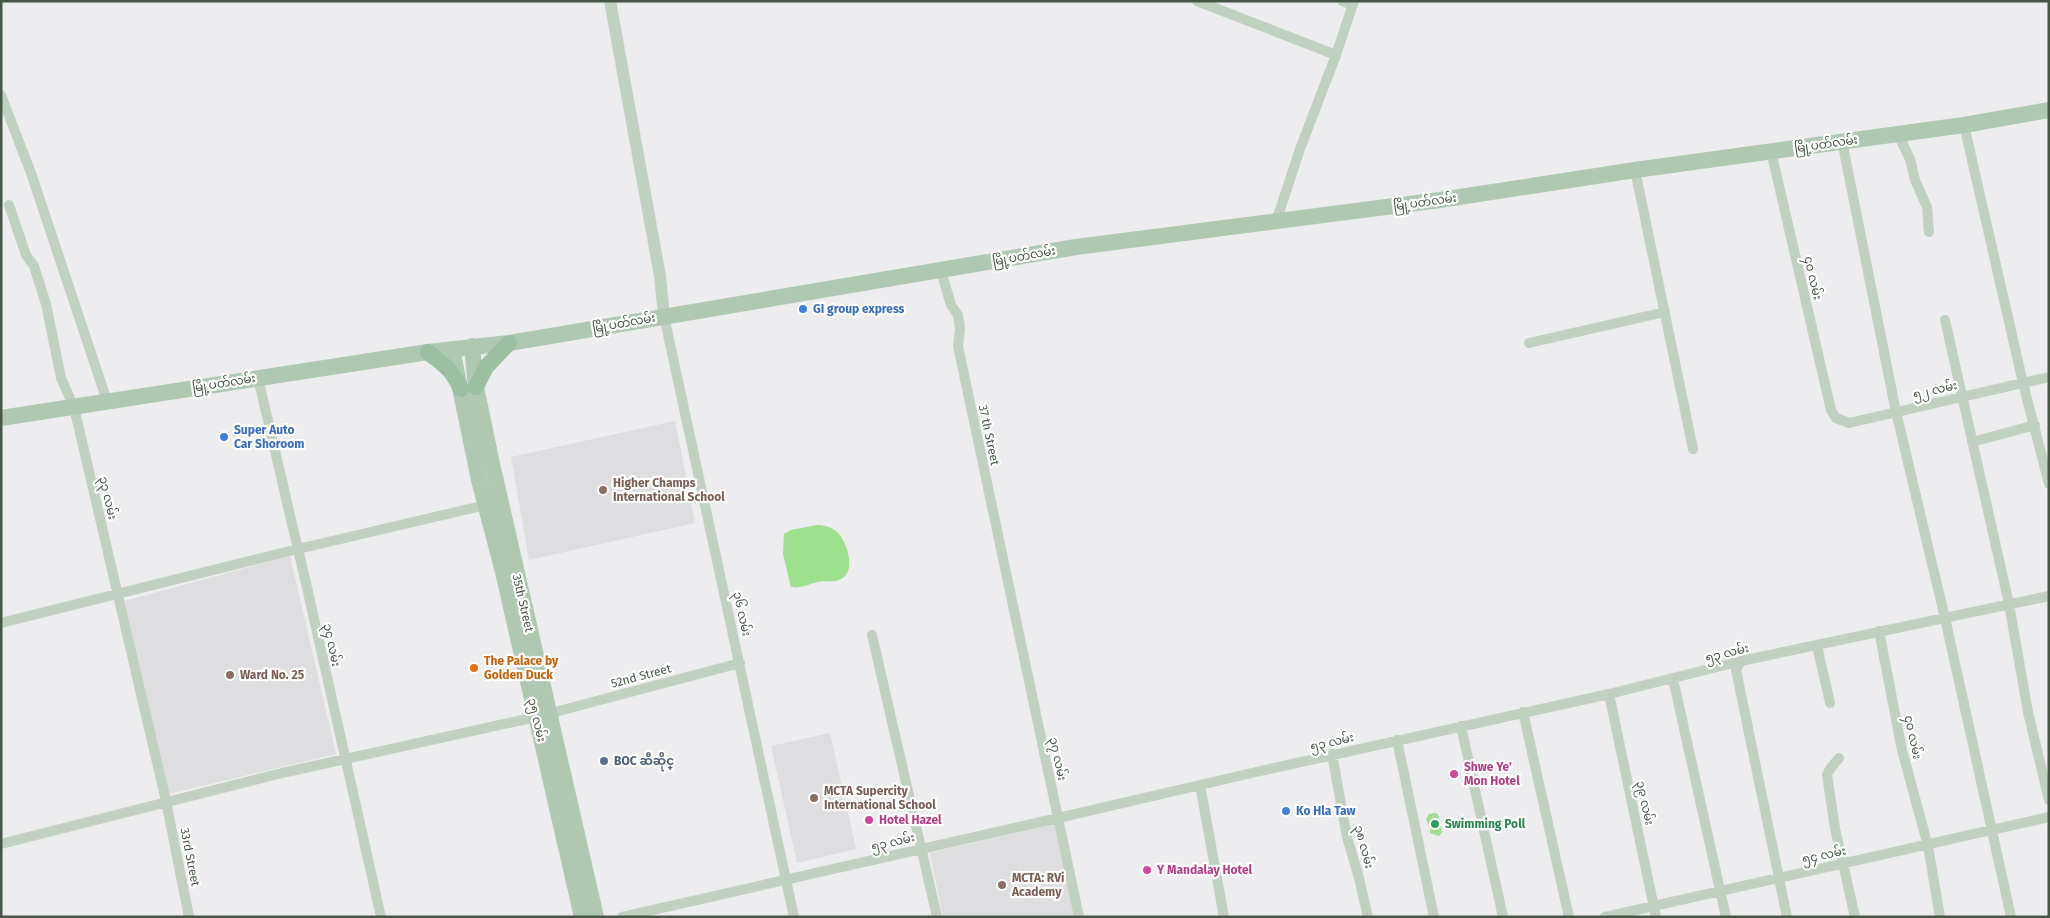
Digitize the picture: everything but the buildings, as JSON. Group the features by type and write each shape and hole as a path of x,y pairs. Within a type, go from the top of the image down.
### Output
{"highway":[{"path":"428,352 444,363 468,388 486,366 509,343"}],"main road":[{"name":"မြို့ပတ်လမ်း","path":"1,418 428,352 509,343 1076,247 1449,199 1635,170 1964,125 2049,110"},
{"name":"35th Street","path":"472,346 468,388 484,466 542,716 596,917"},
{"path":"452,349 468,388"},
{"name":"၃၅ လမ်း","path":"484,466 486,505 542,716 582,917"}],"street":[{"path":"610,1 660,276 664,316"},
{"path":"1197,1 1336,55"},
{"path":"1276,222 1300,149 1336,55 1353,3 1342,1"},
{"path":"1,95 31,173 108,401"},
{"path":"1964,125 2023,383 2049,484"},
{"path":"1898,134 1910,159 1917,185 1927,207 1929,232"},
{"path":"1842,142 1896,412 1945,618 2010,917"},
{"name":"၄၀ လမ်း","path":"1770,152 1831,410"},
{"path":"1635,170 1693,449"},
{"name":"၃၃ လမ်း","path":"9,205 26,255 34,266 46,304 61,378 74,407 166,802"},
{"name":"37 th Street","path":"941,271 950,305 958,315 960,329 958,346 1014,606"},
{"path":"1529,342 1666,312"},
{"name":"၃၆ လမ်း","path":"664,316 794,917"},
{"path":"1945,320 2009,604 2028,712 2049,800"},
{"name":"၅၂ လမ်း","path":"1831,410 1836,418 1849,423 2049,377"},
{"name":"၃၄ လမ်း","path":"258,378 381,917"},
{"path":"1972,442 2034,425"},
{"path":"1,623 298,549 486,505"},
{"name":"၅၃ လမ်း","path":"622,917 1332,754 1609,694 1741,662 2049,596"},
{"name":"၃၇ လမ်း","path":"1014,606 1079,917"},
{"name":"၄၀ လမ်း","path":"1880,632 1902,750 1928,846 1940,917"},
{"path":"872,635 937,917"},
{"path":"1817,646 1830,703"},
{"path":"1741,662 1736,670 1787,917"},
{"name":"52nd Street","path":"1,844 346,759 542,716 740,663"},
{"path":"1673,679 1726,917"},
{"name":"၃၉ လမ်း","path":"1609,694 1656,917"},
{"path":"1523,712 1569,917"},
{"path":"1461,726 1503,917"},
{"path":"1396,740 1434,917"},
{"name":"၃၈ လမ်း","path":"1332,754 1347,837 1368,917"},
{"path":"1840,758 1827,775 1842,863 1855,917"},
{"path":"1200,785 1224,917"},
{"name":"33rd Street","path":"166,802 189,917"},
{"name":"၅၄ လမ်း","path":"1605,917 2049,818"}],"shaded area":[{"name":"Higher Champs International School","path":"675,421 695,523 529,560 511,457"},
{"path":"817,525 831,528 841,537 849,555 847,573 841,579 835,581 791,587 783,554 784,534 791,530"},
{"name":"Ward No. 25","path":"290,556 336,754 168,794 125,601"},
{"name":"MCTA Supercity International School","path":"830,733 856,849 797,863 771,746"},
{"name":"Swimming Poll","path":"1429,814 1438,814 1442,832 1439,836 1430,833 1431,826 1426,819"},
{"name":"MCTA: RVi Academy","path":"1054,824 1074,917 943,917 930,853"}],"place":[{"name":"GI group express","path":"803,309"},
{"name":"Super Auto Car Shoroom","path":"224,437"},
{"name":"Higher Champs International School","path":"603,490"},
{"name":"The Palace by Golden Duck","path":"474,668"},
{"name":"Ward No. 25","path":"230,675"},
{"name":"BOC ဆီဆိုင္","path":"604,761"},
{"name":"Shwe Ye' Mon Hotel","path":"1454,774"},
{"name":"MCTA Supercity International School","path":"814,798"},
{"name":"Ko Hla Taw","path":"1286,811"},
{"name":"Hotel Hazel","path":"869,820"},
{"name":"Swimming Poll","path":"1435,824"},
{"name":"Y Mandalay Hotel","path":"1147,870"},
{"name":"MCTA: RVi Academy","path":"1002,885"}]}
